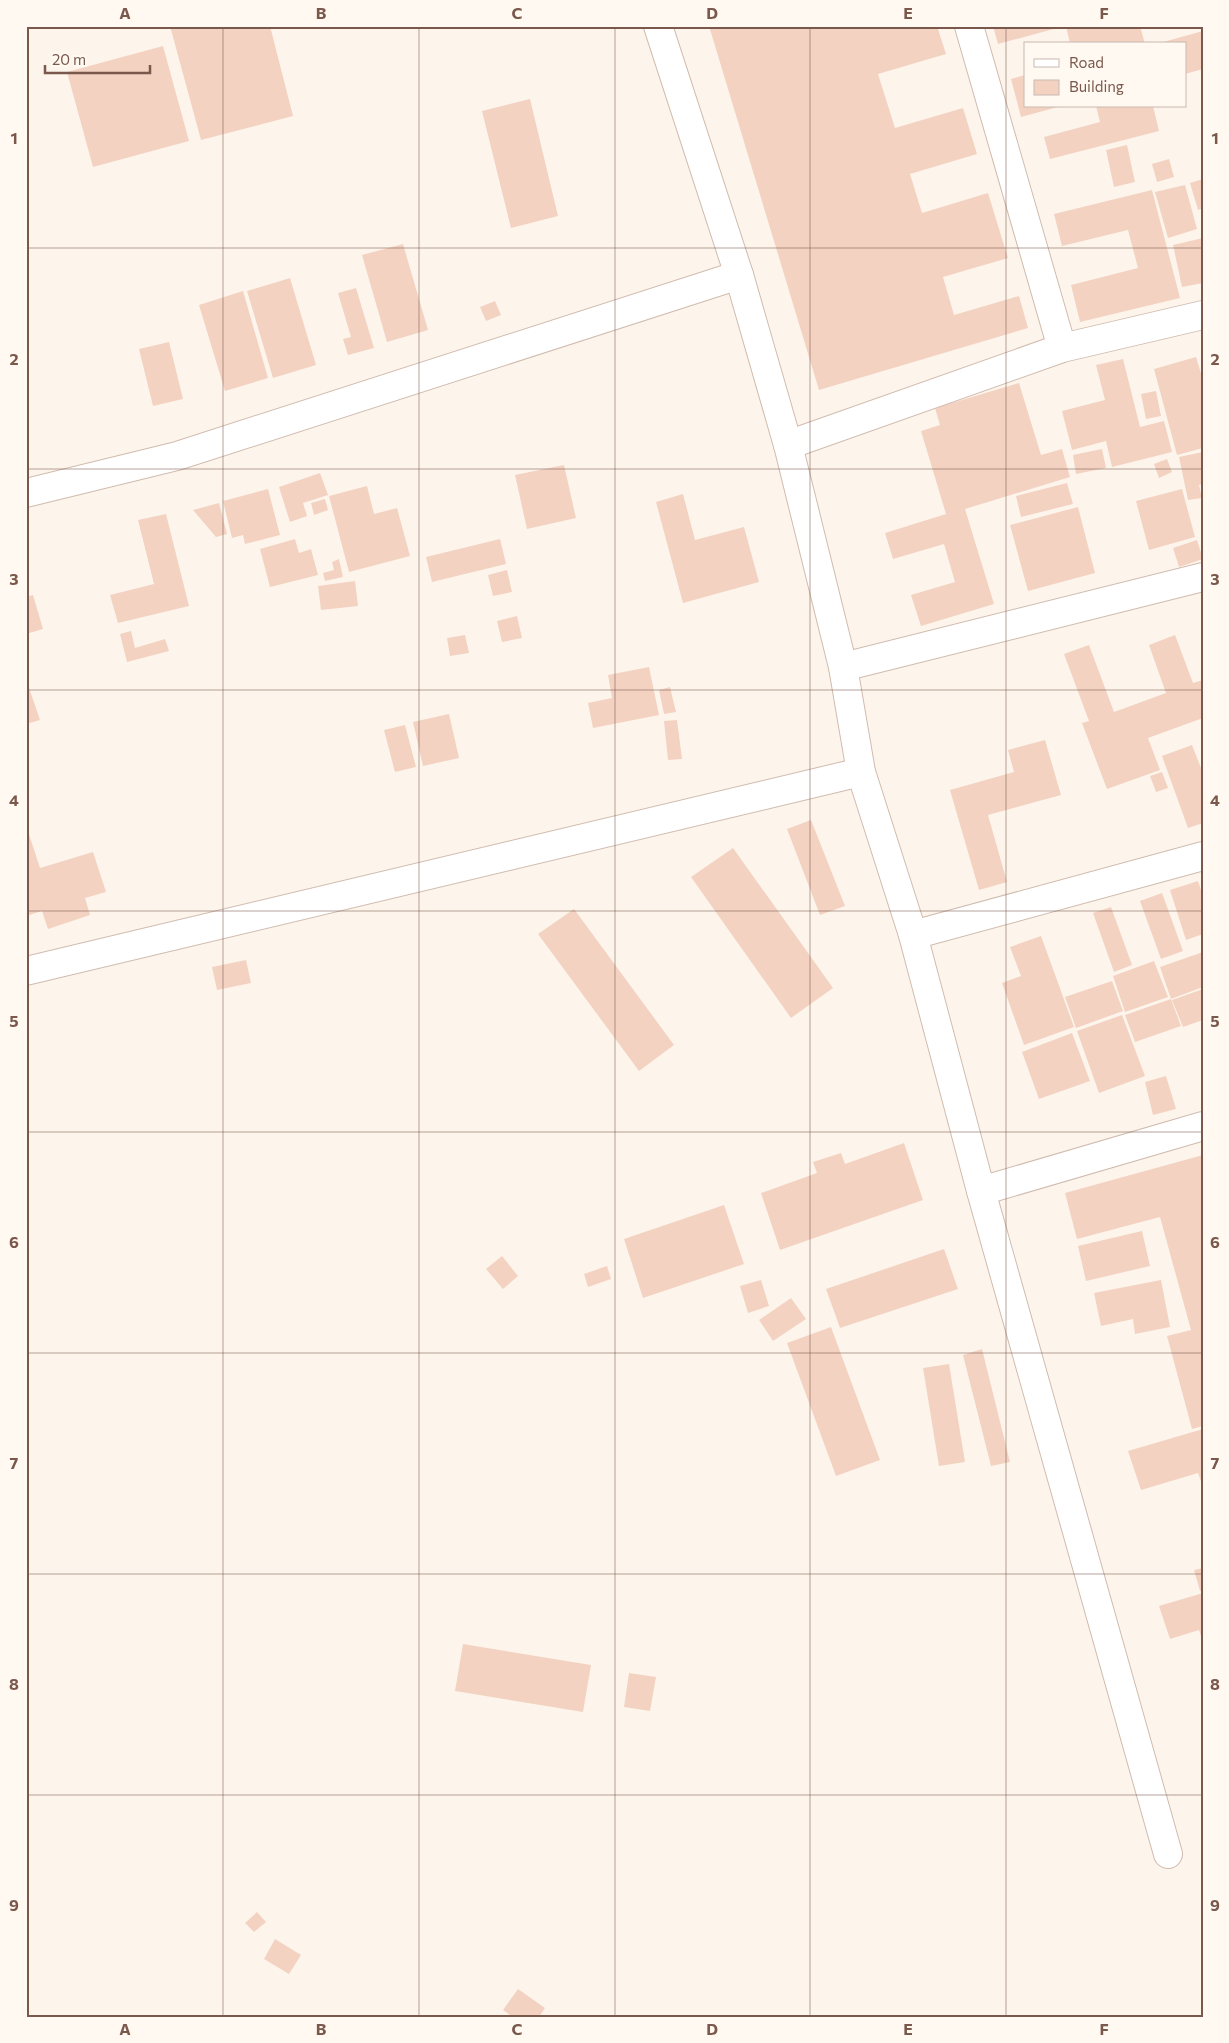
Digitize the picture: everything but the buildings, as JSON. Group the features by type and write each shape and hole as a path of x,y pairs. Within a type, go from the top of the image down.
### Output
{"street":[{"path":"658,26 739,275 788,445 843,667 861,772 913,935 981,1191 1168,1854"},
{"path":"969,26 1062,348"},
{"path":"26,492 177,456 739,275"},
{"path":"788,445 1062,348 1203,315"},
{"path":"843,667 1203,577"},
{"path":"26,971 861,772"},
{"path":"913,935 1203,856"},
{"path":"981,1191 1203,1126"}]}
